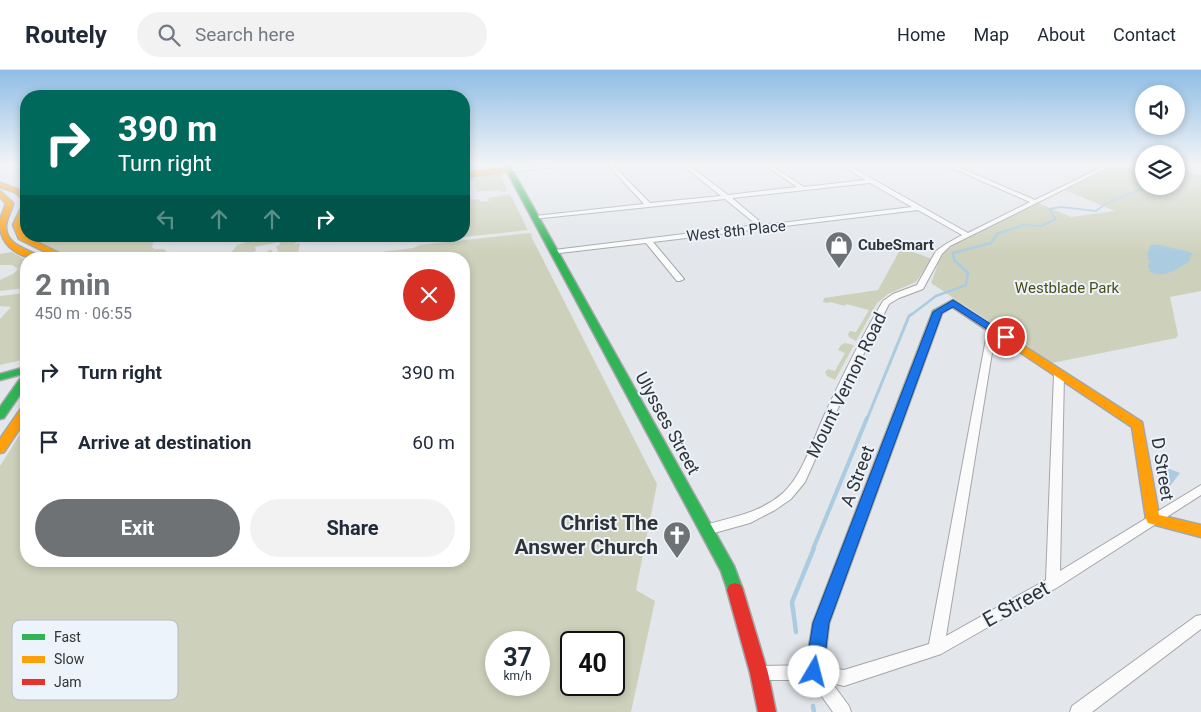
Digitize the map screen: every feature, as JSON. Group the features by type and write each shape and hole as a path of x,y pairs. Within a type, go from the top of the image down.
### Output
{"street":[{"path":"1,194 10,203 2,219 1,231 4,239 15,248 24,252"},
{"name":"Ulysses Street","path":"523,194 730,570 759,673 767,712"},
{"path":"638,194 649,206"},
{"path":"723,194 762,226"},
{"path":"536,218 752,194"},
{"path":"893,194 967,235"},
{"path":"1016,194 1035,202"},
{"name":"Mount Vernon Road","path":"707,530 746,520 787,496 801,478 846,379 886,303 896,296 920,287 939,253 948,245 1052,194"},
{"name":"West 8th Place","path":"554,252 918,208"},
{"path":"2,219 20,217"},
{"path":"648,241 680,279"},
{"path":"32,242 53,252"},
{"name":"A Street","path":"814,672 821,623 938,312 953,303 992,328"},
{"path":"936,649 992,328 1059,374 1053,583"},
{"path":"0,369 20,367"},
{"path":"0,376 20,371"},
{"name":"D Street","path":"1059,374 1138,425 1153,519"},
{"path":"0,415 20,387"},
{"path":"0,449 20,419"},
{"name":"E Street","path":"759,673 814,672 844,678 936,649 1053,583 1201,489"},
{"path":"1153,519 1201,531"},
{"path":"1078,712 1201,621"},
{"path":"814,672 843,712"}],"green space":[{"path":"510,194 528,230 470,236 470,200 479,199 481,202 489,201 488,198"},
{"name":"Westblade Park","path":"1074,194 1201,194 1201,291 1170,297 1178,335 1176,338 1052,363 931,283 941,258 950,248 1002,219 1038,203 1071,217 1115,211"},
{"path":"529,233 533,235 531,236 657,484 636,590 655,601 631,712 0,712 0,466 20,434 20,567 470,567 470,252 381,252 413,248 420,245 470,242 470,239"},
{"path":"40,242 153,242 152,247 154,249 164,249 167,252 61,252"},
{"path":"247,242 279,242 255,247 256,251 232,252 237,245"},
{"path":"279,242 297,242 293,245 300,243 298,252 278,252 276,246 280,245"},
{"path":"900,250 913,252 932,259 916,282 888,294 877,303 856,341 849,337 848,334 850,331 856,332 869,310 846,304 845,306 823,302 824,298 878,290"},
{"path":"12,252 20,257 20,289 0,291 0,280 13,274 18,269 12,265 0,265 0,254"},
{"path":"20,294 20,360 0,365 0,319 11,307 0,306 0,296"},
{"path":"845,343 854,345 835,380 827,376 825,372 828,369 835,371 845,353 838,350"}],"water":[{"path":"1155,244 1190,252 1193,254 1188,257 1193,258 1189,258 1191,259 1189,262 1166,274 1150,272 1149,270 1152,269 1148,268 1148,263 1151,263 1148,259 1148,254 1151,245"},
{"path":"1162,466 1180,473 1167,490 1157,485"}],"waterway":[{"path":"1108,203 1129,194"},
{"path":"1004,232 1023,225 1041,226 1056,219 1049,209 1061,207 1096,211 1105,204"},
{"path":"911,315 936,296 966,285 968,273 954,260 953,253 991,243 997,234 1008,230"},
{"path":"867,419 909,316 912,314"},
{"path":"813,549 867,418"},
{"path":"796,632 792,602 814,548"},
{"path":"813,706 814,712"}],"traffic: fast":[{"path":"522,194 729,570 735,590"},
{"path":"814,672 821,623 938,311 953,303 957,306"},
{"path":"0,377 20,372"},
{"path":"0,415 20,387"}],"traffic: slow":[{"path":"1,194 10,203 2,226 3,233 10,244 24,252"},
{"path":"20,218 17,225 20,232"},
{"path":"32,242 53,252"},
{"path":"957,306 1138,425 1153,519 1201,531"},
{"path":"0,449 20,419"}],"traffic: jam":[{"path":"735,590 759,673 767,712"}],"place":[{"name":"CubeSmart","path":"839,269"},
{"name":"Christ The Answer Church","path":"677,559"}],"route":[{"path":"814,672 821,623 938,312 953,303 1006,337"}]}
